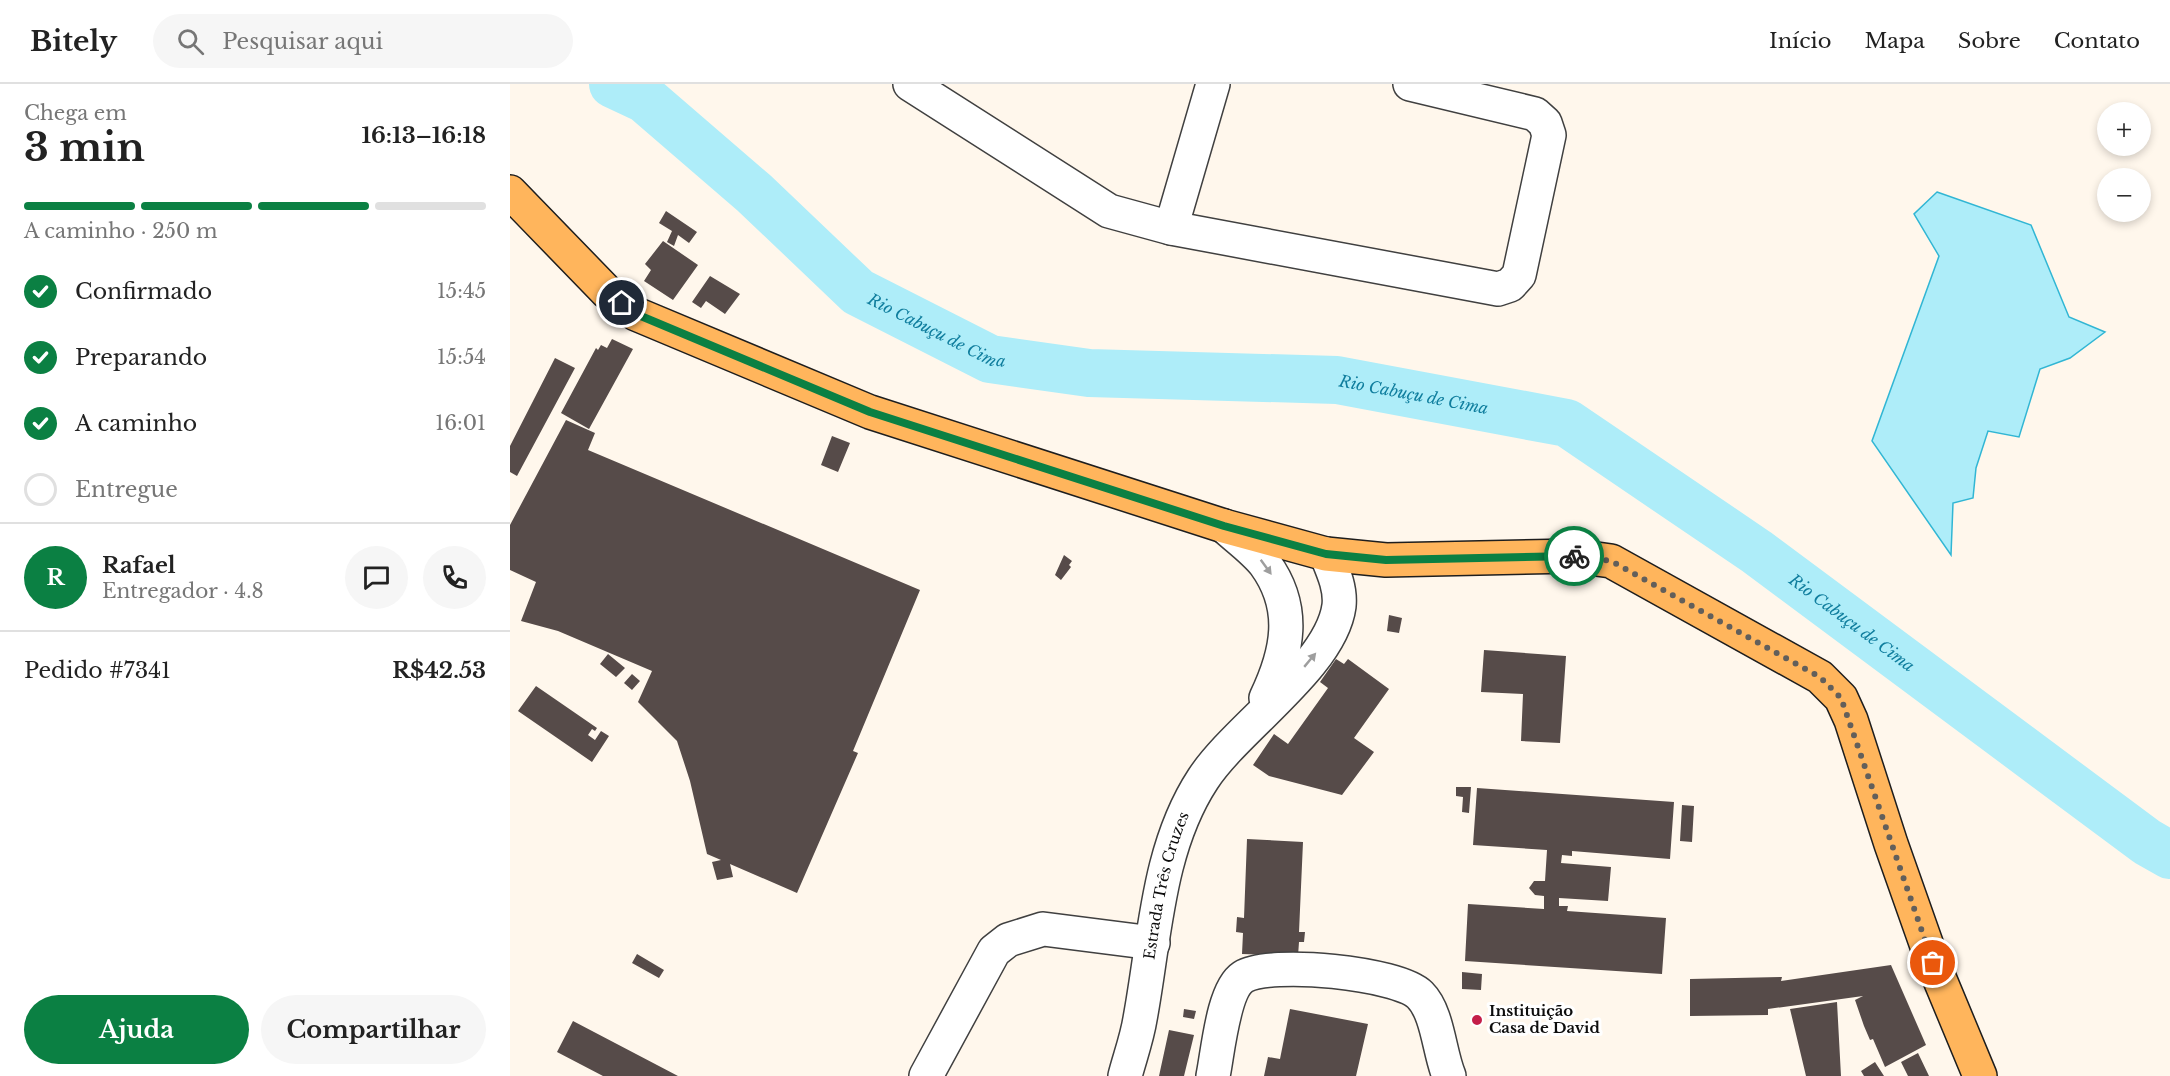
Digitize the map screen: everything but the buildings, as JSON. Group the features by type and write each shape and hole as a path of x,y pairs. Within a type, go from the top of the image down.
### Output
{"main road":[{"name":"Estrada Três Cruzes","path":"510,192 608,291 636,314 870,412 1224,526 1326,554 1386,560 1575,556 1611,561 1820,677 1841,698 1851,720 1890,843 1933,963 1980,1076"}],"street":[{"path":"910,84 1109,211 1171,228 1498,289 1510,285 1519,275 1549,135 1545,123 1536,114 1410,84"},
{"path":"1171,228 1214,84"},
{"name":"Estrada Três Cruzes","path":"1224,526 1263,562 1278,585 1285,610 1287,642 1278,675 1257,719"},
{"name":"Estrada Três Cruzes","path":"1125,1076 1140,1022 1164,876 1180,823 1203,778 1313,658 1333,629 1339,605 1337,581 1326,554"},
{"path":"926,1076 994,951 1008,940 1043,928 1153,943"},
{"path":"1213,1076 1230,993 1243,977 1272,968 1348,972 1409,987 1421,996 1432,1014 1440,1056 1449,1076"}],"water":[{"path":"1937,192 2031,225 2069,317 2105,332 2070,358 2040,369 2019,437 1988,431 1976,468 1973,498 1953,503 1951,555 1872,441 1939,256 1914,214"}],"waterway":[{"name":"Rio Cabuçu de Cima","path":"613,84 645,99 754,193 858,292 990,359 1089,373 1337,380 1567,423 1757,552 2147,842 2170,855"}],"way so far":[{"path":"1574,556 1611,561 1644,578 1820,677 1841,698 1851,720 1890,843 1933,963"}],"place":[{"name":"Instituição Casa de David","path":"1477,1020"}],"route":[{"path":"622,303 636,314 870,412 1224,526 1326,554 1386,560 1574,556"}]}
